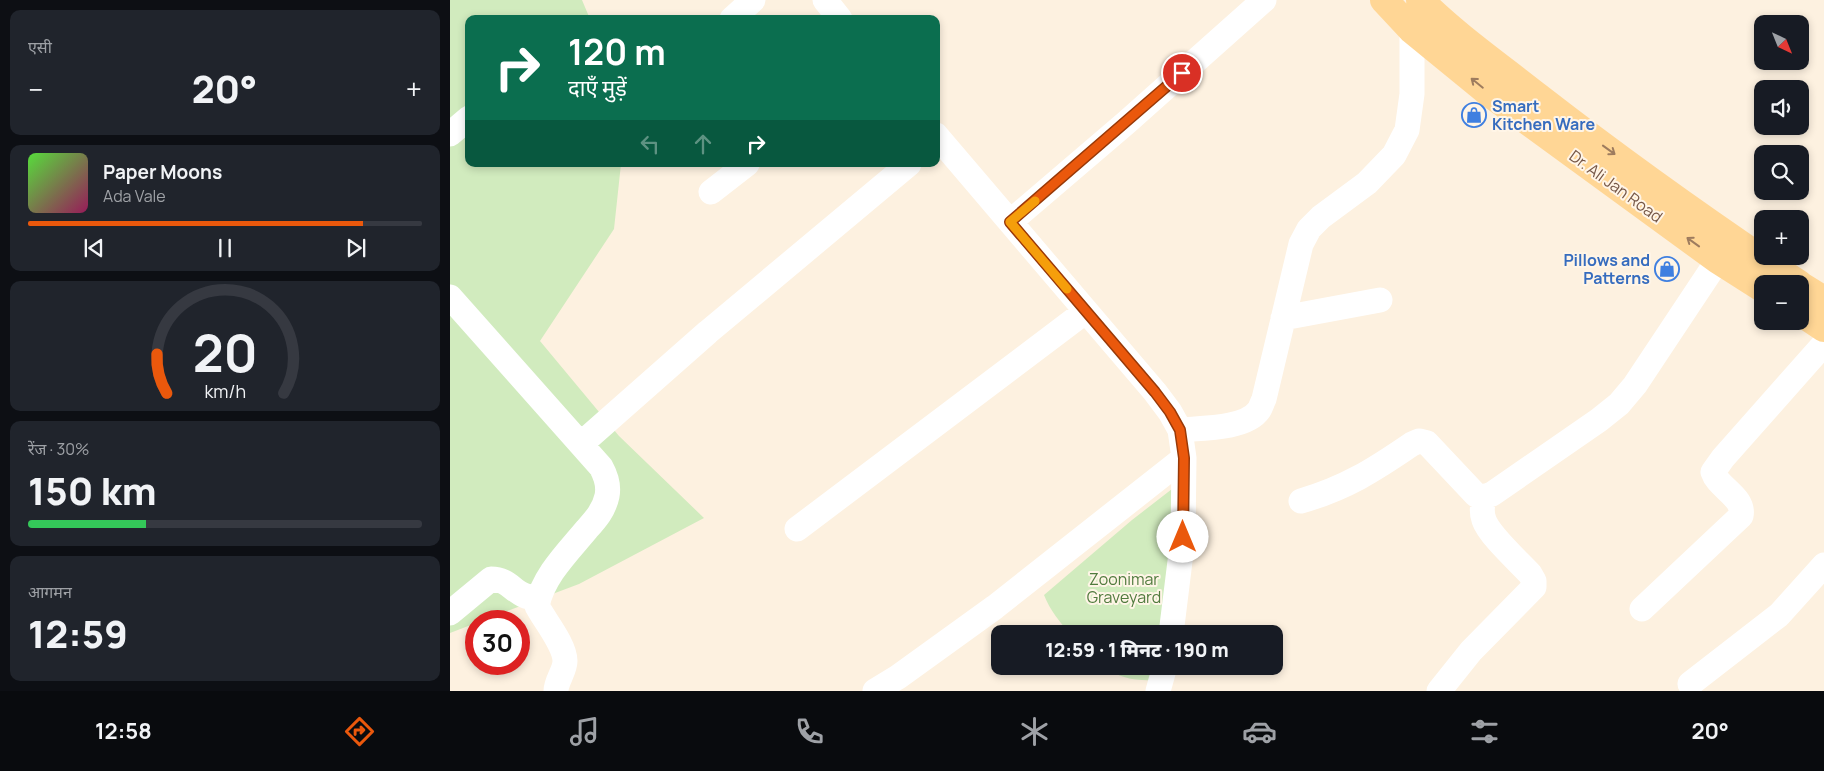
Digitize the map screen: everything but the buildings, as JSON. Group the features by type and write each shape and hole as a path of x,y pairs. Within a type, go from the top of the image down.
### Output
{"main road":[{"name":"Dr. Ali Jan Road","path":"1384,0 1412,30 1496,98 1718,260 1754,283"},
{"name":"Dr. Ali Jan Road","path":"1420,0 1485,55 1584,133 1731,239 1785,275"},
{"name":"Dr. Ali Jan Road","path":"1809,290 1824,300"},
{"path":"1809,318 1824,328"}],"street":[{"path":"736,15 753,0"},
{"path":"825,0 837,15"},
{"path":"1010,222 1120,128 1264,0"},
{"path":"1180,430 1225,426 1250,418 1258,411 1264,399 1301,244 1309,229 1367,183 1394,155 1407,130 1412,94 1412,30"},
{"path":"450,134 465,121"},
{"path":"940,141 1155,392 1170,412 1180,430 1184,458 1183,537 1172,625"},
{"path":"711,192 743,167"},
{"path":"581,444 708,332 905,167"},
{"path":"1301,501 1326,494 1356,480 1419,441 1423,441 1430,446 1476,495 1484,497 1492,494 1619,404 1635,385 1718,260"},
{"path":"450,297 601,466 607,478 608,495 602,511 556,567 540,591 538,598 537,606 564,650 565,663 556,684 556,691"},
{"path":"1283,318 1380,300"},
{"path":"797,529 1086,311"},
{"path":"1642,609 1741,516 1742,509 1739,503 1715,478 1713,472 1734,445 1824,344"},
{"path":"875,691 898,677 995,607 1184,458"},
{"path":"1439,691 1471,651 1534,587 1534,581 1530,574 1484,522 1482,509 1484,497"},
{"path":"1690,684 1779,615 1824,565"},
{"path":"450,613 491,578 498,578 504,581 521,595 538,598"},
{"path":"1158,691 1162,675"}],"green space":[{"path":"450,0 582,0 588,15 465,15 465,167 621,167 614,229 540,341 619,436 704,518 579,584 510,610 465,610 465,627 450,633"},
{"name":"Zoonimar Graveyard","path":"1180,488 1164,625 1063,625 1049,606 1044,595 1132,520 1172,489"},
{"path":"1119,675 1157,675 1156,680"}],"slow traffic":[{"path":"1035,201 1010,222 1067,289"}],"place":[{"name":"Smart Kitchen Ware","path":"1474,115"},
{"name":"Pillows and Patterns","path":"1667,269"}],"route":[{"path":"1182,73 1010,222 1155,392 1170,412 1180,430 1184,458 1183,537"}]}
